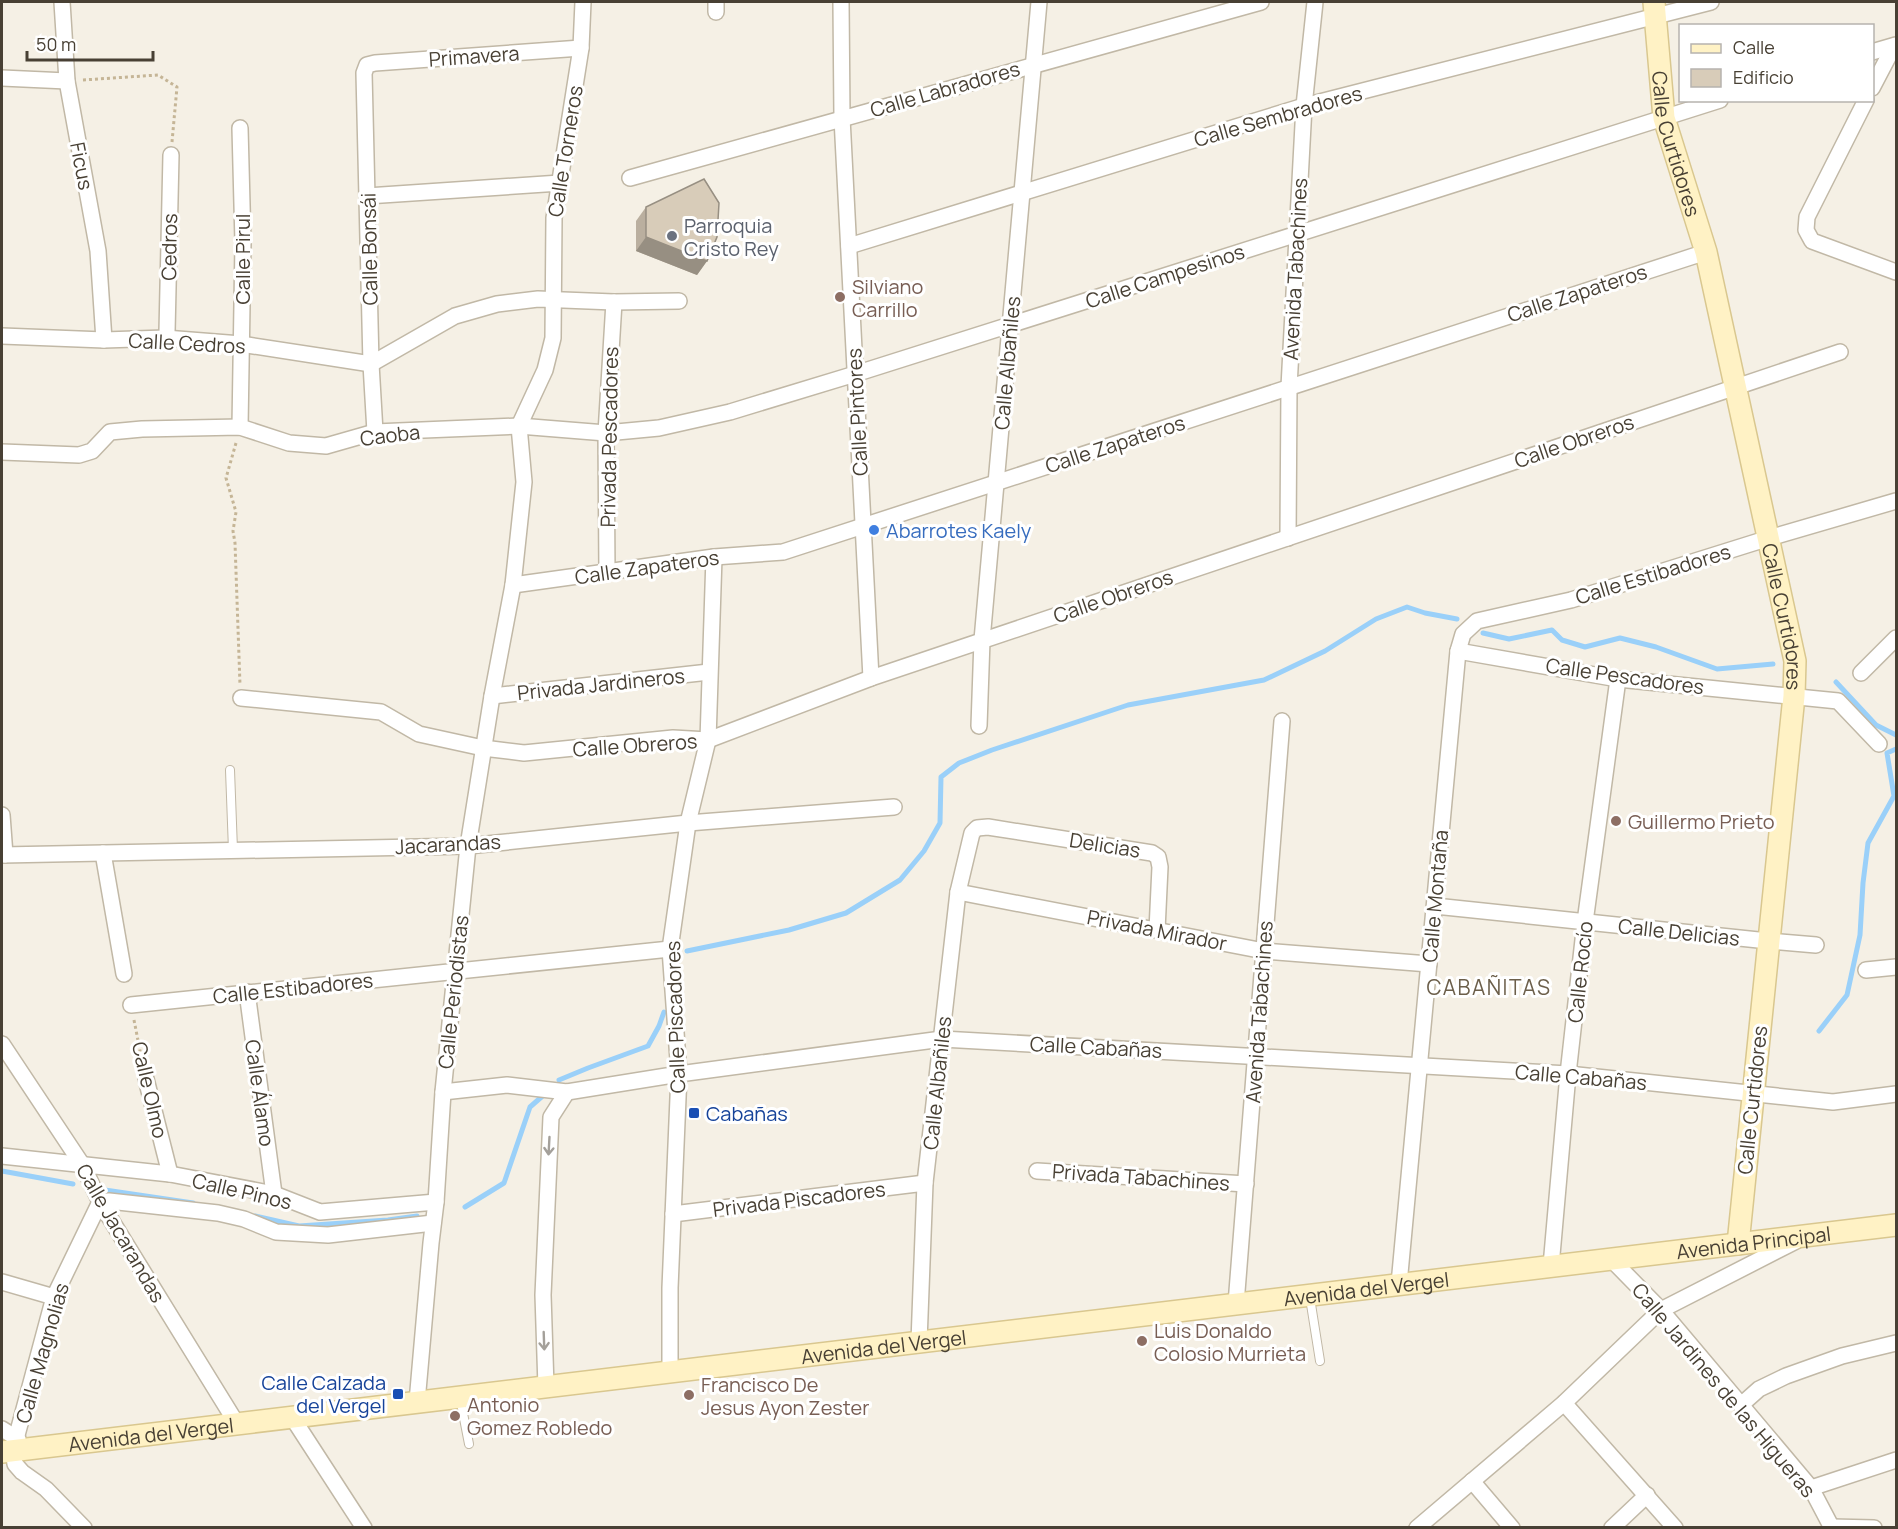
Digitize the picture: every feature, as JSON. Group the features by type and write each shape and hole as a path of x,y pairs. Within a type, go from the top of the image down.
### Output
{"street":[{"name":"Ficus","path":"62,2 66,81 98,251 104,340"},
{"name":"Calle Torneros","path":"519,426 545,370 553,338 554,218 581,48 583,2"},
{"name":"Calle Pintores","path":"841,2 842,118 871,678"},
{"name":"Calle Albañiles","path":"979,726 982,640 1039,2"},
{"name":"Calle Labradores","path":"630,178 1261,2"},
{"name":"Avenida Tabachines","path":"1288,538 1289,387 1304,106 1315,2"},
{"name":"Calle Sembradores","path":"849,246 1304,106 1655,9 1711,2"},
{"name":"Calle Curtidores","path":"1655,9 1664,118 1706,252 1795,661 1794,696 1738,1244"},
{"path":"1874,51 1895,46"},
{"path":"1874,84 1895,46"},
{"name":"Primavera","path":"368,65 581,48"},
{"name":"Calle Bonsái","path":"368,65 364,73 371,364 375,432"},
{"path":"2,78 66,81"},
{"name":"Calle Campesinos","path":"606,433 659,428 730,412 1714,102"},
{"path":"1865,102 1807,217 1806,230 1812,241 1896,272"},
{"name":"Calle Pirul","path":"240,128 243,243 240,427"},
{"name":"Cedros","path":"165,338 167,332 171,155"},
{"path":"368,196 560,183"},
{"name":"Calle Zapateros","path":"513,585 714,557 783,552 1706,252"},
{"path":"371,364 455,316 497,304 538,299 614,302 679,301"},
{"name":"Privada Pescadores","path":"607,573 606,433 614,302"},
{"name":"Calle Cedros","path":"2,336 104,340 165,338 241,344 371,364"},
{"name":"Calle Obreros","path":"241,699 381,712 419,734 483,748 524,753 673,738 708,740 871,678 1840,352"},
{"name":"Caoba","path":"2,452 79,455 92,451 110,432 142,429 240,427 289,443 326,446 375,432 519,426 606,433"},
{"name":"Calle Periodistas","path":"417,1402 436,1202 442,1092 468,846 483,748 513,585 524,482 519,426"},
{"name":"Calle Estibadores","path":"1458,651 1463,634 1477,621 1571,600 1896,501"},
{"name":"Calle Piscadores","path":"670,1372 670,1288 679,1074 670,949 688,823 708,740 714,557"},
{"path":"1861,672 1896,638"},
{"name":"Calle Pescadores","path":"1458,651 1618,678 1838,701 1880,744"},
{"name":"Calle Montaña","path":"1399,1284 1458,651"},
{"name":"Privada Jardineros","path":"492,696 709,672"},
{"name":"Calle Rocío","path":"1551,1266 1568,1074 1585,922 1618,678"},
{"name":"Avenida Tabachines","path":"1236,1304 1282,721"},
{"name":"Jacarandas","path":"3,855 468,846 688,823 894,807"},
{"path":"2,815 3,855"},
{"name":"Delicias","path":"977,828 988,826 1152,853 1158,857 1160,867 1157,930"},
{"name":"Calle Albañiles","path":"919,1342 925,1183 958,892 972,833 977,828"},
{"path":"103,853 124,974"},
{"name":"Privada Mirador","path":"958,892 1264,951 1429,964"},
{"name":"Calle Delicias","path":"1434,906 1816,945"},
{"name":"Calle Estibadores","path":"131,1005 670,949"},
{"path":"1866,970 1896,967"},
{"name":"Calle Álamo","path":"247,992 273,1194"},
{"name":"Calle Cabañas","path":"442,1092 507,1085 567,1092 679,1074 942,1039 1568,1074 1833,1102 1896,1094"},
{"name":"Calle Jacarandas","path":"2,1044 83,1166 100,1202 237,1424"},
{"name":"Calle Olmo","path":"146,1079 170,1174"},
{"path":"546,1387 543,1294 551,1117 567,1092"},
{"name":"Calle Pinos","path":"2,1156 170,1174 273,1194 320,1212 436,1202"},
{"name":"Privada Tabachines","path":"1037,1171 1246,1184"},
{"name":"Privada Piscadores","path":"674,1214 925,1183"},
{"path":"100,1202 110,1201 218,1213 244,1219 276,1232 328,1235 433,1223"},
{"name":"Calle Magnolias","path":"11,1447 54,1297 100,1202"},
{"name":"Avenida Principal","path":"1610,1258 1896,1225"},
{"path":"1417,1527 1564,1403 1661,1311 1807,1235"},
{"name":"Avenida del Vergel","path":"11,1447 237,1424 1610,1258"},
{"name":"Calle Jardines de las Higueras","path":"1610,1258 1661,1311 1811,1488 1832,1527"},
{"path":"2,1282 54,1297"},
{"path":"1741,1405 1759,1389 1786,1376 1842,1356 1896,1343"},
{"path":"1564,1403 1675,1527"},
{"path":"292,1417 364,1527"},
{"name":"Calle Magnolias","path":"2,1429 11,1447"},
{"path":"11,1447 15,1464 22,1472 46,1489 84,1527"},
{"path":"1811,1488 1896,1460"},
{"path":"1472,1481 1512,1527"},
{"path":"1612,1527 1647,1495"},
{"path":"1832,1527 1874,1527"}],"lane":[{"path":"230,770 233,850"},
{"path":"1310,1295 1320,1361"},
{"path":"460,1397 469,1444"}],"path":[{"path":"66,81 158,75 177,87 171,155"},
{"path":"240,427 226,478 237,512 232,531 235,543 241,699"},
{"name":"Calle Olmo","path":"131,1005 146,1079"}],"building":[{"name":"Parroquia Cristo Rey","path":"704,179 719,203 717,237 707,261 646,237 646,207"}],"waterway":[{"path":"687,951 789,930 846,913 900,880 924,851 940,823 941,777 959,763 1128,705 1264,680 1325,651 1376,619 1407,607 1457,619"},
{"path":"1483,633 1509,639 1552,630 1562,640 1585,647 1620,638 1656,647 1717,669 1773,664"},
{"path":"1836,682 1876,725 1896,735"},
{"path":"1819,1031 1847,995 1860,935 1868,843 1894,796 1887,753 1896,749"},
{"path":"559,1080 648,1046 664,1012"},
{"path":"465,1207 504,1183 530,1107 546,1093"},
{"path":"2,1171 73,1184"},
{"path":"105,1190 193,1203"},
{"path":"255,1216 299,1226 417,1216"}],"place":[{"name":"Parroquia Cristo Rey","path":"672,236"},
{"name":"Silviano Carrillo","path":"840,297"},
{"name":"Abarrotes Kaely","path":"874,530"},
{"name":"Guillermo Prieto","path":"1616,821"},
{"name":"Cabañas","path":"694,1113"},
{"name":"Luis Donaldo Colosio Murrieta","path":"1142,1341"},
{"name":"Calle Calzada del Vergel","path":"398,1394"},
{"name":"Francisco De Jesus Ayon Zester","path":"689,1395"},
{"name":"Antonio Gomez Robledo","path":"455,1416"}],"district":[{"name":"CABAÑITAS","path":"1489,987"}]}
